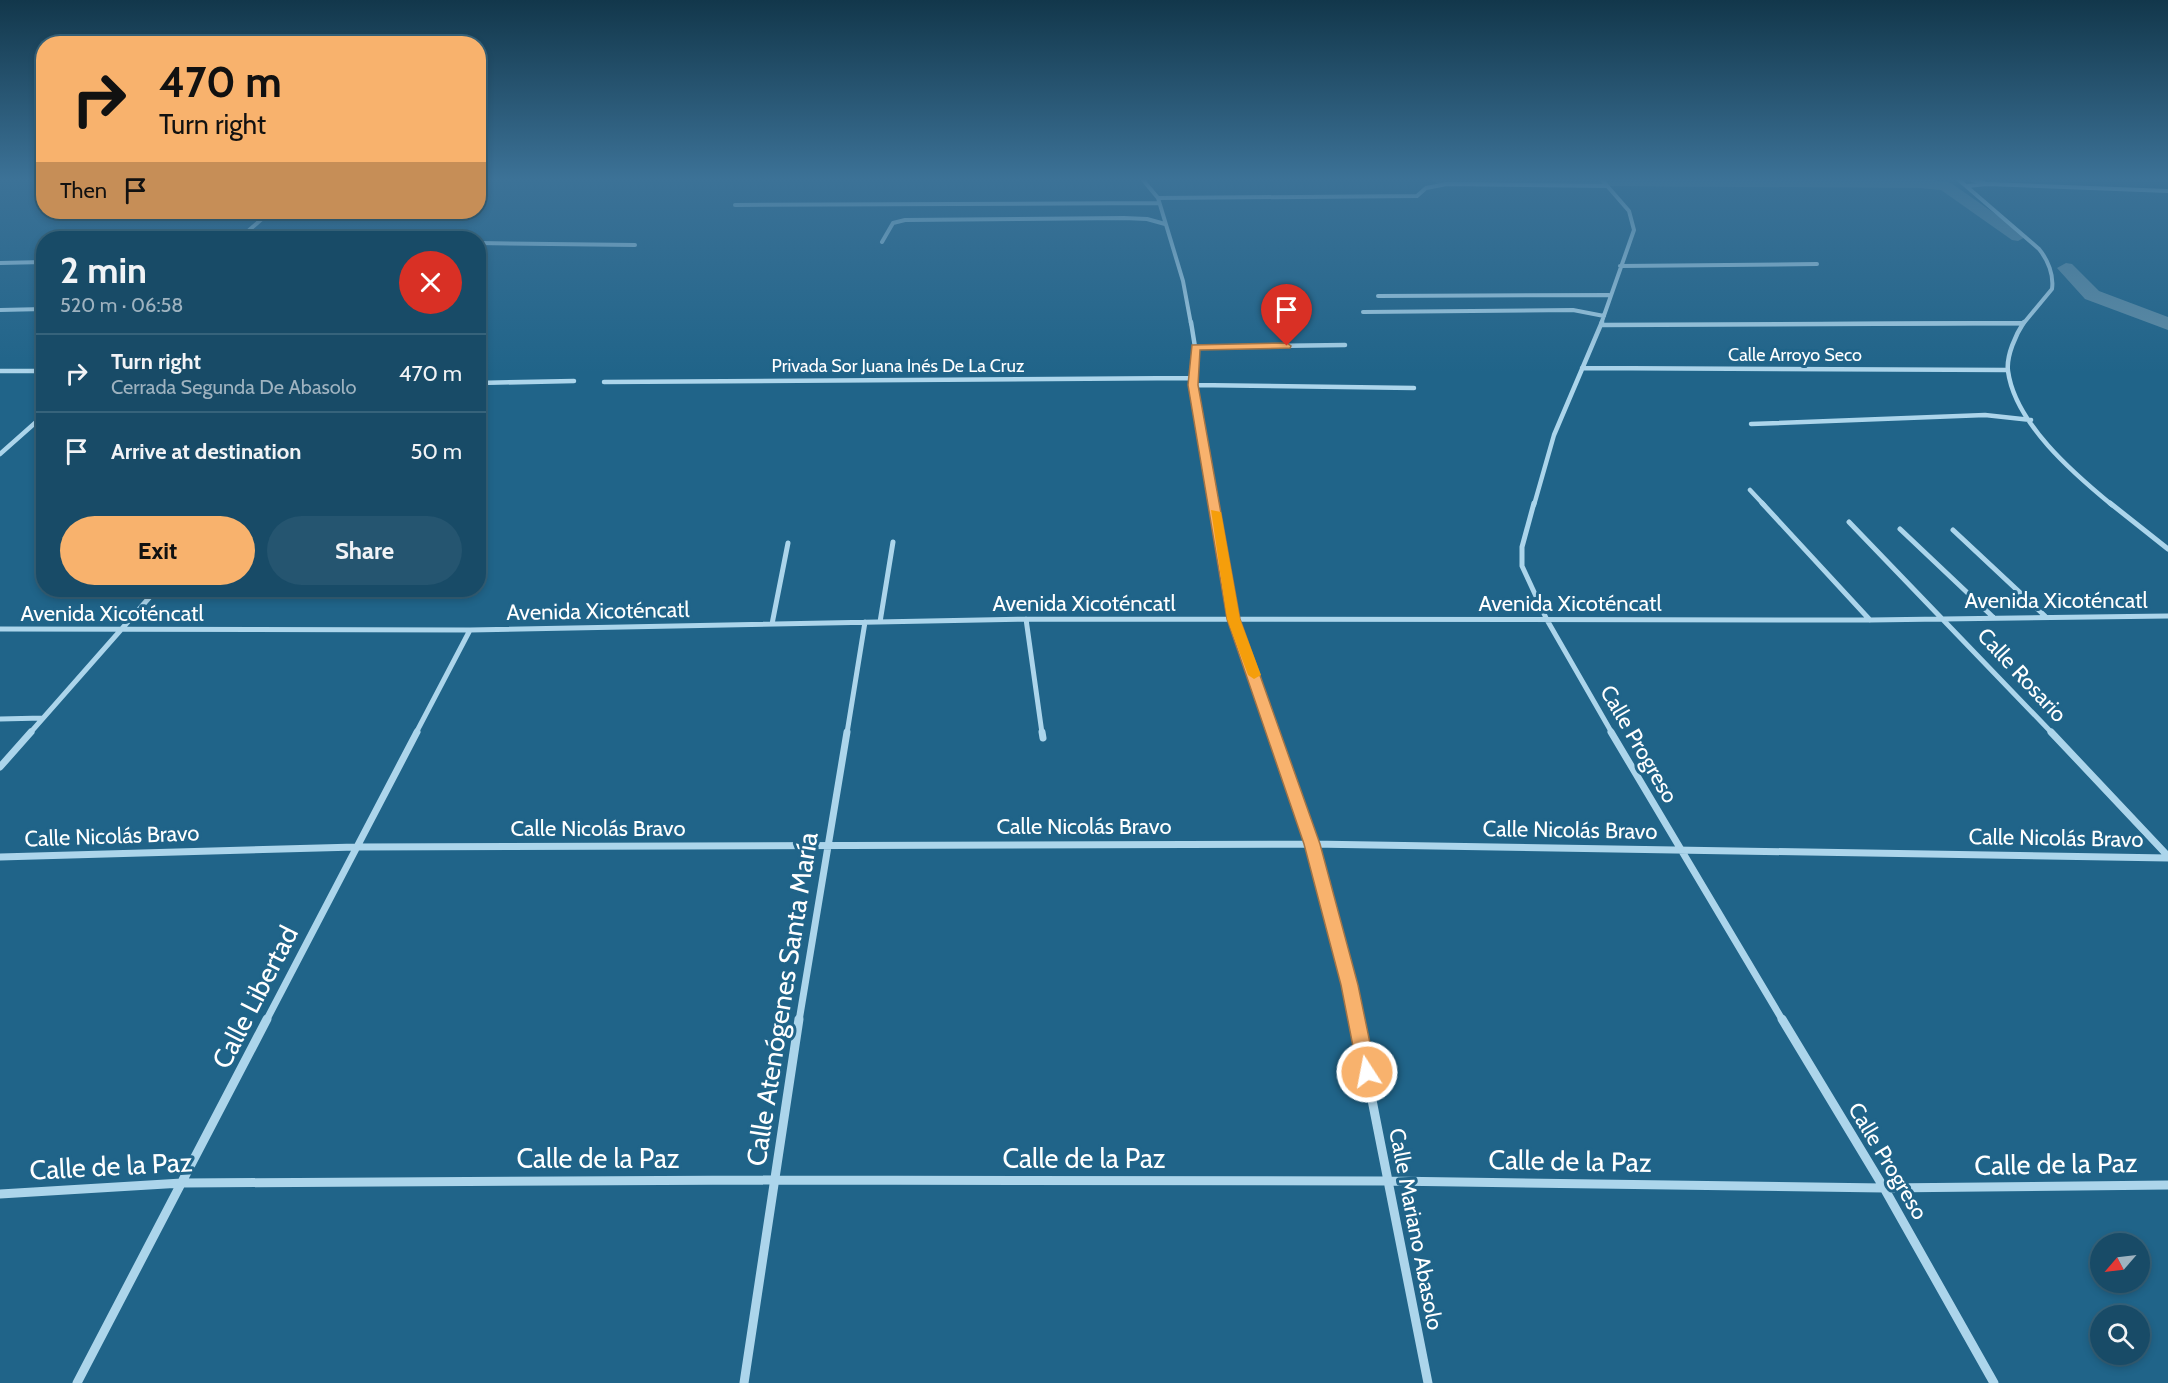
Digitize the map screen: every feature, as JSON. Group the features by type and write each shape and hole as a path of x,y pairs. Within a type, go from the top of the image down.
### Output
{"street":[{"path":"599,245 635,245"},
{"name":"Calle Mariano Abasolo","path":"1172,245 1183,280 1196,347 1193,382 1234,619 1312,844 1349,985 1428,1383"},
{"name":"Calle Progreso","path":"1628,245 1609,295 1604,316 1554,435 1522,547 1522,566 1547,620 1679,849 1884,1188 1994,1383"},
{"path":"2032,245 2047,258 2056,284 2052,294 2023,323 2009,355 2008,370 2016,395 2031,420 2066,466 2168,549"},
{"path":"0,263 36,262"},
{"path":"1620,266 1817,264"},
{"path":"1378,296 1609,295"},
{"path":"0,310 36,309"},
{"path":"1363,312 1573,310 1604,316"},
{"path":"1600,325 2023,323"},
{"path":"1196,347 1345,345"},
{"name":"Calle Arroyo Seco","path":"1582,368 2008,370"},
{"path":"0,371 36,371"},
{"path":"486,383 574,381"},
{"name":"Privada Sor Juana Inés De La Cruz","path":"604,382 1193,382 1414,387"},
{"path":"1751,424 1985,416 2031,420"},
{"path":"0,454 36,422"},
{"path":"1750,490 1870,620"},
{"name":"Calle Rosario","path":"1849,522 1942,617 2168,857"},
{"path":"1900,529 1994,617"},
{"path":"1953,530 2045,616"},
{"path":"880,622 893,542"},
{"path":"772,624 788,543"},
{"path":"0,767 150,597"},
{"name":"Avenida Xicoténcatl","path":"0,629 470,630 1026,619 1870,620 1942,617 2168,616"},
{"path":"1026,619 1043,738"},
{"name":"Calle Atenógenes Santa María","path":"744,1383 773,1180 865,622"},
{"name":"Calle Libertad","path":"77,1383 470,630"},
{"path":"0,719 43,718"},
{"name":"Calle Nicolás Bravo","path":"0,858 356,847 1312,844 2168,857"},
{"name":"Calle de la Paz","path":"0,1194 182,1183 773,1180 1389,1181 1884,1188 2168,1185"}],"waterway":[{"path":"2066,268 2092,295 2168,324"}],"slow traffic":[{"path":"1215,512 1234,619 1254,675"}],"route":[{"path":"1287,346 1196,347 1193,385 1234,619 1312,844 1349,985 1367,1072"}]}
